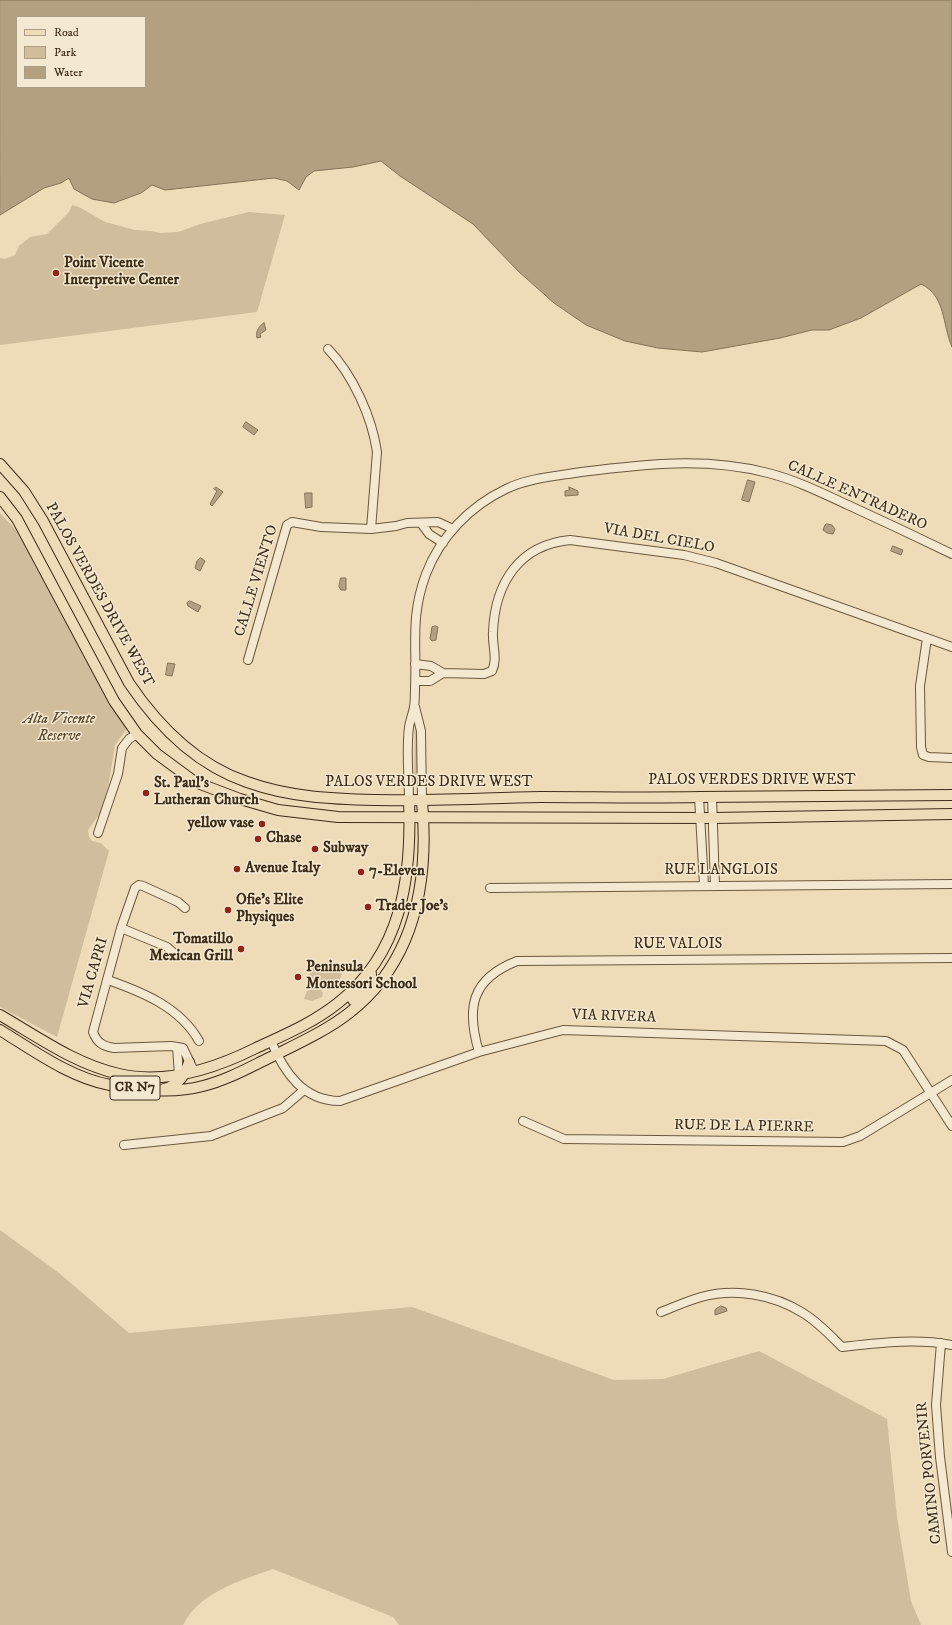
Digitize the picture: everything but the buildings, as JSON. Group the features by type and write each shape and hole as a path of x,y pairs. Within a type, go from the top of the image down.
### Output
{"main road":[{"name":"PALOS VERDES DRIVE WEST","path":"0,464 24,491 43,521 129,683 151,714 173,737 192,752 226,773 245,782 281,793 325,799 409,801 540,797 699,798 952,794"},
{"path":"0,497 17,519 114,701 137,734 157,754 195,782 240,799 278,810 338,817 713,818 952,814"},
{"name":"CR N7","path":"0,1015 74,1059 120,1074 144,1077 166,1077 231,1060 311,1022 338,1003 360,984 386,945 400,911 407,870 409,801"},
{"name":"CR N7","path":"0,1030 63,1067 84,1076 108,1084 154,1091 201,1087 224,1079 277,1054 342,1018 371,993 386,974 401,950 411,926 422,879 424,818 422,801"},
{"path":"342,1018 346,1008 370,983 372,976 370,970"},
{"path":"154,1091 169,1088 186,1073 189,1062"}],"street":[{"path":"328,349 336,358 359,396 368,414 375,440 377,452 371,529"},
{"name":"CALLE ENTRADERO","path":"414,707 416,681 415,617 419,596 427,572 443,542 453,529 487,499 507,488 525,482 614,468 681,462 730,464 786,478 809,487 952,554"},
{"name":"CALLE VIENTO","path":"248,660 287,525 292,522 321,527 371,529 396,526 407,522 421,524 438,522 453,529"},
{"path":"421,524 429,534 443,542"},
{"name":"VIA DEL CIELO","path":"415,664 431,666 443,673 484,674 492,671 496,664 492,634 496,603 506,580 514,568 523,559 543,546 555,542 570,540 684,555 716,563 952,647"},
{"path":"927,638 920,686 921,747 923,755 929,757 952,758"},
{"name":"VIA DEL CIELO","path":"416,681 430,681 443,673"},
{"path":"409,801 409,727 414,707"},
{"path":"414,707 421,731 422,801"},
{"path":"98,833 118,774 122,748 129,739 137,734"},
{"path":"712,797 715,886"},
{"path":"699,798 704,886"},
{"name":"RUE LANGLOIS","path":"490,888 952,884"},
{"name":"VIA CAPRI","path":"177,1047 106,1047 96,1039 94,1025 108,980 121,928 135,888 139,885 178,902 185,908"},
{"path":"121,928 167,947 176,955"},
{"name":"RUE VALOIS","path":"479,1052 471,1019 477,995 489,977 500,968 517,961 952,958"},
{"path":"108,980 138,990 160,1002 194,1031 199,1040"},
{"name":"VIA RIVERA","path":"271,1041 290,1076 304,1090 322,1099 340,1101 479,1052 563,1030 886,1040 903,1050 952,1126"},
{"path":"186,1073 177,1047 183,1048 189,1062"},
{"name":"RUE DE LA PIERRE","path":"523,1121 564,1139 843,1142 860,1136 952,1080"},
{"path":"124,1145 211,1136 283,1108 304,1090"},
{"path":"661,1312 701,1297 736,1292 760,1295 782,1302 804,1313 842,1347 886,1343 940,1343 952,1345"},
{"name":"CAMINO PORVENIR","path":"940,1343 936,1405 940,1457 952,1552"}],"green space":[{"path":"72,205 79,207 105,222 135,230 160,233 178,232 200,224 249,212 285,215 257,312 0,345 0,258 5,259 15,255 19,246 30,237 47,234 69,212"},
{"name":"Alta Vicente Reserve","path":"0,513 17,531 83,655 126,726 126,730 115,745 109,782 102,810 88,830 89,837 92,841 101,843 109,851 57,1037 0,1007"},
{"path":"415,720 419,735 418,783 416,784 414,782"},
{"path":"313,965 342,973 337,989 308,980"},
{"path":"313,988 320,989 323,993 322,997 312,1001 304,999 307,991"},
{"path":"0,1230 59,1273 129,1333 412,1307 614,1380 663,1379 759,1351 887,1419 897,1517 911,1601 921,1625 399,1625 393,1617 273,1569 234,1583 210,1596 199,1604 183,1625 0,1625"}],"water":[{"path":"0,0 952,0 952,347 939,303 929,289 921,284 861,318 829,330 812,330 780,338 702,352 658,348 625,341 586,325 554,303 518,271 473,224 400,176 381,161 353,167 314,171 306,177 299,190 287,181 274,178 165,190 152,185 141,193 114,203 92,199 74,189 69,178 61,183 44,188 0,215"},
{"path":"264,323 266,330 260,334 261,337 257,338 258,329"},
{"path":"246,422 258,430 254,435 243,427"},
{"path":"748,480 755,482 749,502 742,500"},
{"path":"216,487 223,492 212,506 210,504 217,491 214,489"},
{"path":"569,487 578,491 578,495 565,496 565,491 569,490"},
{"path":"305,493 312,493 312,507 306,508"},
{"path":"827,524 832,525 835,529 833,534 827,533 823,530"},
{"path":"893,546 903,550 901,555 891,551"},
{"path":"201,558 205,561 200,571 195,568 197,561"},
{"path":"341,578 346,578 346,590 341,590 339,587"},
{"path":"190,601 201,606 198,612 188,606 187,603"},
{"path":"432,627 438,627 436,640 432,641 430,639"},
{"path":"168,663 175,664 172,676 166,675"},
{"path":"721,1306 726,1308 727,1311 715,1315 715,1310"}],"place":[{"name":"Point Vicente Interpretive Center","path":"56,273"},
{"name":"St. Paul's Lutheran Church","path":"146,793"},
{"name":"yellow vase","path":"262,824"},
{"name":"Chase","path":"258,839"},
{"name":"Subway","path":"315,849"},
{"name":"Avenue Italy","path":"237,869"},
{"name":"7-Eleven","path":"361,872"},
{"name":"Trader Joe's","path":"368,907"},
{"name":"Ofie's Elite Physiques","path":"228,910"},
{"name":"Tomatillo Mexican Grill","path":"241,949"},
{"name":"Peninsula Montessori School","path":"298,977"}]}
